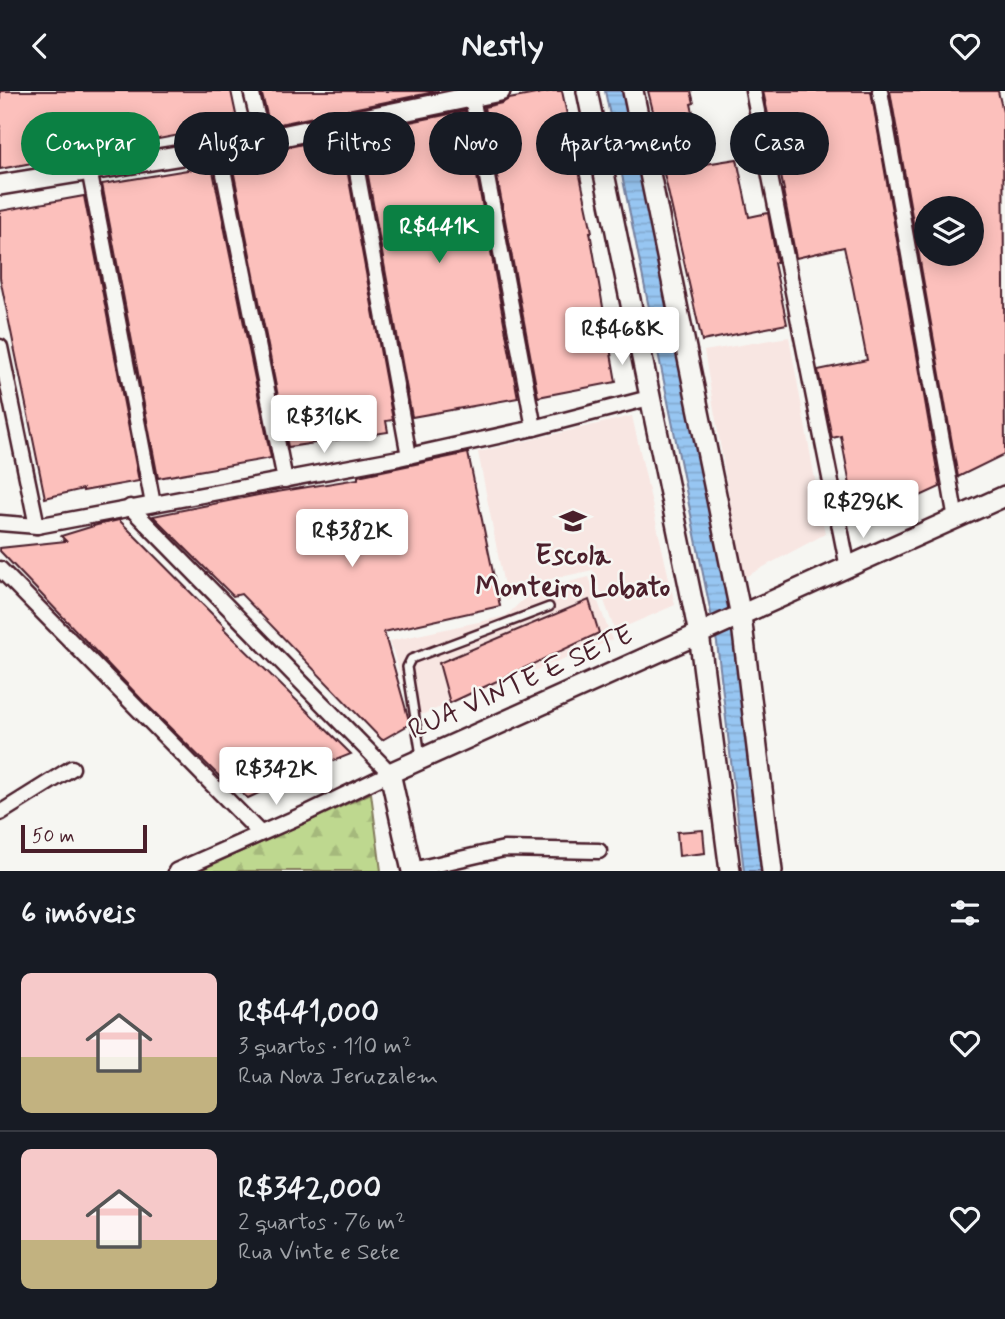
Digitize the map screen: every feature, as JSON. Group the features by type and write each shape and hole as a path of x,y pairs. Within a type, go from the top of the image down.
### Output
{"street":[{"path":"251,91 256,112"},
{"path":"398,112 500,91"},
{"path":"587,91 649,398 705,631 730,871"},
{"path":"633,91 738,618 772,871"},
{"path":"753,91 848,568"},
{"path":"880,91 956,519"},
{"path":"472,97 534,428"},
{"path":"0,185 56,175"},
{"path":"90,175 153,504"},
{"path":"224,175 285,480"},
{"path":"358,175 409,456"},
{"path":"0,347 37,526"},
{"path":"0,523 37,526 285,480 534,428 649,398"},
{"name":"RUA VINTE E SETE","path":"176,871 422,757 738,618 1005,496"},
{"path":"130,507 390,773 412,870 504,849 599,851"},
{"path":"0,569 260,833"},
{"path":"0,813 72,768"}],"lane":[{"path":"422,757 407,667 411,659 549,607"}],"shaded area":[{"path":"789,337 825,534 743,578 704,351"},
{"name":"Escola Monteiro Lobato","path":"632,416 675,605 615,631 593,570 528,584 507,601 478,452"},
{"path":"589,577 612,640 413,718 390,641 506,616 532,591"}],"green space":[{"path":"371,793 381,871 198,871"}],"water":[{"path":"605,91 625,91 629,112 609,112"},
{"path":"622,175 642,175 731,611 761,871 744,871 717,643"}],"building":[{"path":"0,91 231,91 235,112 174,112 174,136 160,139 160,112 21,112 21,165 0,169"},
{"path":"261,91 439,91 338,112 303,112 303,119 289,122 289,112 266,112"},
{"path":"562,91 566,112 536,112 536,175 580,175 592,232 616,382 538,397 497,175 522,175 522,112 485,112 484,107 509,99"},
{"path":"648,91 691,91 693,112 653,112"},
{"path":"763,91 871,91 940,487 896,507 893,496 854,507 841,436 832,438 818,370 867,360 844,247 796,258 783,190 781,175 829,175 829,112 767,112"},
{"path":"890,91 998,91 1003,112 1005,454 958,477 921,266 984,266 984,196 914,196 914,227"},
{"path":"429,118 429,175 477,175 518,398 412,417 368,175 415,175 415,121"},
{"path":"303,144 303,175 348,175 393,420 386,421 388,432 288,447 234,175 289,175 289,147"},
{"path":"730,160 730,175 740,175 749,217 768,213 777,262 774,263 787,324 702,341 664,175 716,175 716,162"},
{"path":"174,172 174,175 214,175 271,458 158,478 102,184"},
{"path":"84,196 139,481 45,498 0,278 0,211"},
{"path":"468,453 500,606 384,632 410,724 382,740 241,594 233,596 153,516 358,479 358,476"},
{"path":"119,520 225,627 224,629 351,754 248,798 221,778 144,702 0,551 0,548 66,541 61,536"},
{"path":"589,600 599,633 450,703 439,663"},
{"path":"703,830 705,853 679,856 677,832"}],"place":[{"name":"Escola Monteiro Lobato","path":"573,521"}]}
